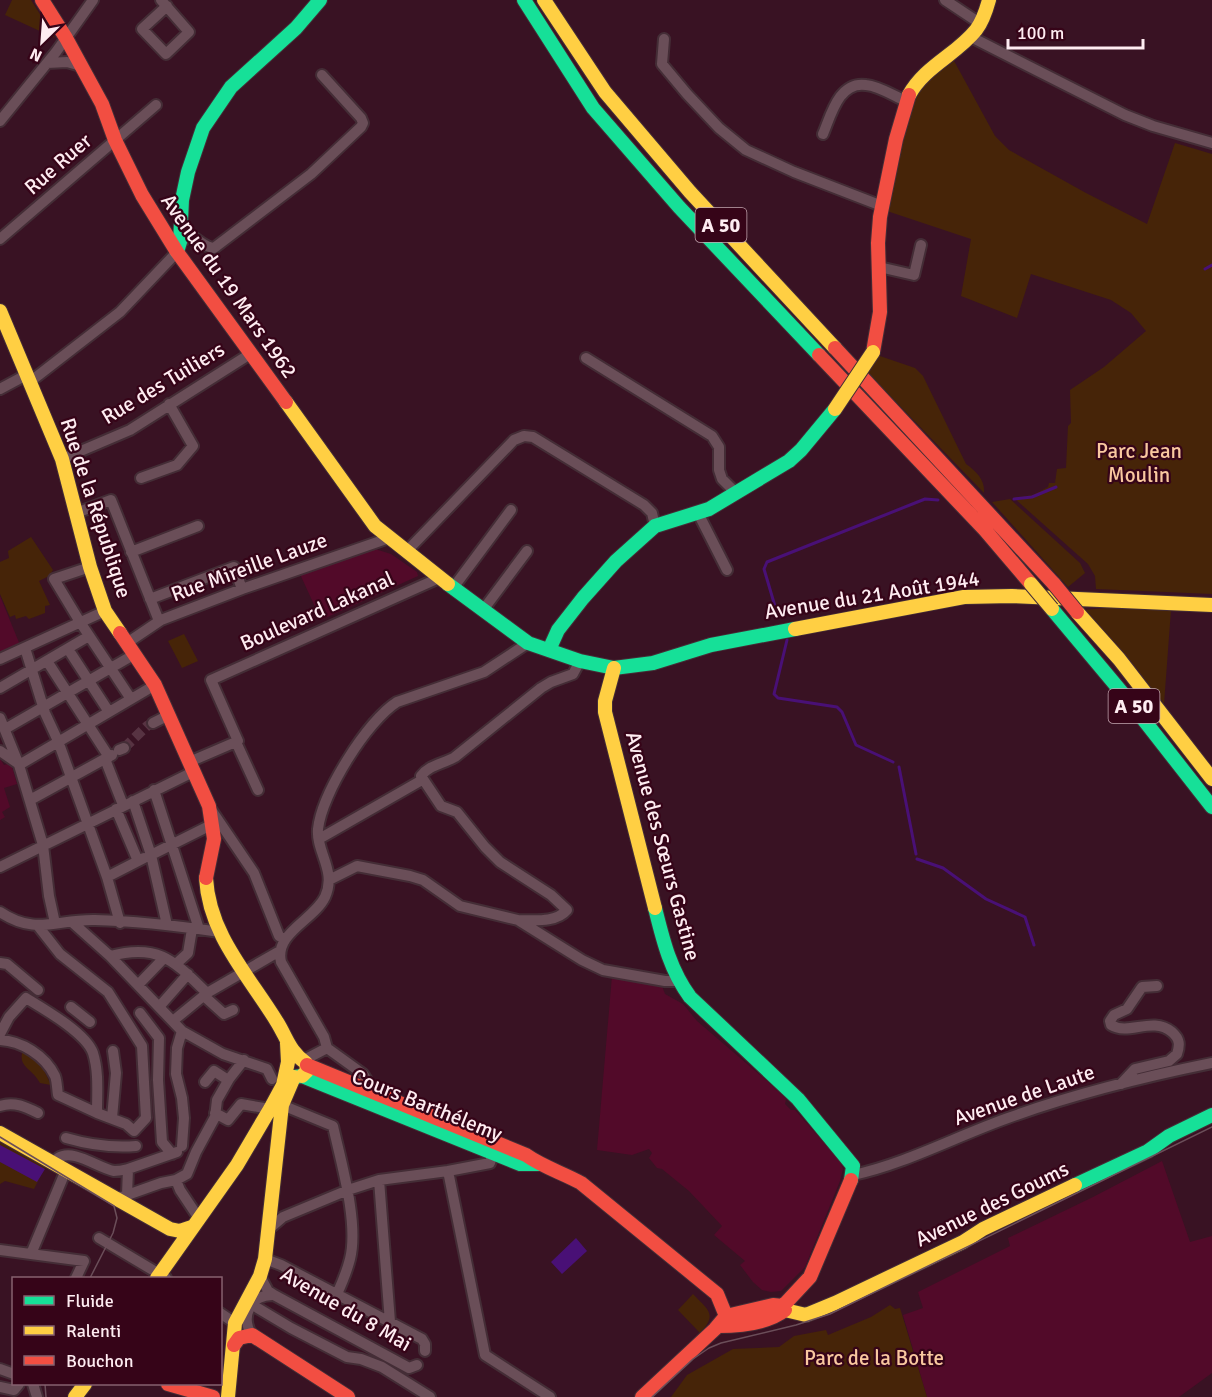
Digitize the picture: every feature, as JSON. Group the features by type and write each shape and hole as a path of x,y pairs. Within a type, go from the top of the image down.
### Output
{"main road":[{"name":"Avenue du 19 Mars 1962","path":"42,0 102,104 115,140 142,195 250,354 375,526 483,610"},
{"path":"178,247 182,200 188,172 203,128 231,87 296,28 320,0"},
{"name":"A 50","path":"524,0 600,117 679,207 985,530 1130,701 1212,807"},
{"name":"A 50","path":"544,0 605,92 690,192 1054,584 1119,659 1212,779"},
{"path":"549,651 558,630 583,598 616,561 655,526 709,509 789,461 835,409 873,352 877,341 880,309 878,241 882,206 906,101 920,76 971,37 986,15 989,0"},
{"name":"Rue de la République","path":"0,311 3,328 29,377 62,459 90,567 105,611 155,685 209,806 214,839 207,879 209,902 220,932 243,973 263,1000 287,1043 297,1067"},
{"name":"Avenue du 21 Août 1944","path":"483,610 528,643 580,661 614,668 653,663 711,645 782,630 964,597 1012,596 1212,605"},
{"name":"Avenue des Sœurs Gastine","path":"614,668 605,701 605,712 665,949 678,981 697,1005 798,1099 848,1157 853,1166 853,1175"},
{"path":"228,1397 235,1323 249,1303 265,1259 279,1139 276,1107 283,1085 297,1067 375,1093 494,1148"},
{"name":"Cours Barthélemy","path":"297,1067 494,1148 520,1164 539,1164 581,1183 717,1294 722,1321"},
{"path":"161,1277 195,1222 237,1165 257,1129 276,1107"},
{"name":"Avenue des Goums","path":"784,1308 806,1315 835,1303 963,1242 988,1226 1148,1151 1169,1136 1212,1115"},
{"path":"257,1129 269,1130 279,1139"},
{"path":"0,1133 66,1170 122,1197 170,1229 180,1231 195,1222"},
{"path":"642,1397 722,1321 729,1327 780,1315 810,1276 853,1175"},
{"path":"234,1345 238,1338 252,1335 348,1397"},
{"path":"174,1385 213,1397"}],"street":[{"path":"0,121 47,63 93,0"},
{"path":"945,0 981,24"},
{"path":"164,3 189,32 166,54 142,29 164,3"},
{"path":"971,37 1125,115 1212,143"},
{"path":"664,39 662,64 711,120 746,150 794,172 882,206"},
{"path":"47,63 67,62 81,66"},
{"path":"0,389 29,377 120,312 189,236 197,238 207,247 214,248 311,174 361,127 363,123 361,118 322,75"},
{"path":"823,134 841,95 856,85 868,85 906,101"},
{"name":"Rue Ruer","path":"0,239 156,105"},
{"path":"879,267 914,275 921,245"},
{"name":"Rue des Tuiliers","path":"62,459 130,430 250,354"},
{"path":"586,358 712,436 719,447 722,479 736,493"},
{"path":"141,478 177,465 193,446 169,404"},
{"path":"406,552 514,440 524,436 532,437 644,505 652,513 655,526"},
{"path":"76,513 111,500 159,621"},
{"path":"453,588 511,510"},
{"path":"698,513 727,570"},
{"path":"131,552 198,526"},
{"name":"Rue Mireille Lauze","path":"2,723 68,693 110,668 159,621 242,589 389,538"},
{"path":"483,610 526,551"},
{"path":"90,567 54,579 131,699"},
{"path":"150,599 234,567 242,589"},
{"name":"Boulevard Lakanal","path":"236,742 238,741 211,680 439,578"},
{"path":"0,659 105,611"},
{"path":"0,688 89,636"},
{"path":"375,1093 363,1074 327,1048 324,1037 280,957 285,939 325,897 329,880 327,862 318,830 333,783 355,748 387,708 397,702 484,672 528,643"},
{"path":"25,648 45,713 58,741 69,778 107,877 120,922"},
{"path":"68,649 109,712"},
{"path":"47,661 88,724 114,754 138,861"},
{"path":"518,921 554,918 567,910 551,895 500,862 457,812 441,806 421,776 429,767 443,764 455,757 541,688 573,674 580,661"},
{"path":"19,765 155,685"},
{"path":"153,723 169,715"},
{"path":"2,723 19,765 43,845 49,896 55,923"},
{"path":"0,867 154,790 236,742 258,790"},
{"path":"0,751 19,765"},
{"path":"30,800 114,754"},
{"path":"319,839 422,780"},
{"path":"154,790 196,929 189,953 177,963"},
{"path":"124,805 150,855 167,925"},
{"path":"209,806 254,873 279,936 285,939"},
{"path":"107,877 213,824"},
{"path":"329,880 357,866 423,880 460,906 518,921 582,960 603,970 665,981 678,981"},
{"path":"0,912 13,920 38,926 93,920 167,925 220,932"},
{"path":"72,922 110,956 155,1004 174,1020 182,1031 224,1054 267,1069 272,1079"},
{"path":"0,1040 9,1040 32,1050 55,1076 58,1095 126,1124 134,1131 146,1118 144,1051 138,1038 108,992 60,954 38,926"},
{"path":"110,956 126,951 146,951 177,963 224,1014 233,1010"},
{"path":"174,1020 206,994 243,973 280,957"},
{"path":"138,986 164,958"},
{"path":"0,963 7,964 38,990"},
{"path":"155,1004 188,974"},
{"path":"1121,1084 1134,1069 1169,1061 1177,1054 1179,1042 1176,1036 1166,1028 1147,1025 1121,1029 1111,1025 1110,1021 1114,1015 1127,1009 1142,987 1157,986"},
{"path":"0,1034 9,1017 26,998 70,1025 92,1051 97,1077 98,1113"},
{"path":"71,1006 90,1022"},
{"path":"140,1013 159,1038 158,1080 162,1142 178,1150 196,1152"},
{"path":"182,1031 177,1048 176,1074 183,1108 178,1150 190,1163"},
{"path":"297,1067 327,1048"},
{"path":"112,1118 116,1073 113,1051"},
{"path":"122,1197 176,1180 187,1174 190,1163 209,1131 217,1100 228,1080 244,1060"},
{"name":"Avenue de Laute","path":"853,1175 1070,1097 1212,1063"},
{"path":"205,1082 214,1071 228,1080"},
{"path":"0,1106 7,1103 21,1105 38,1113"},
{"path":"215,1113 228,1120 241,1104 276,1107 333,1126 348,1190 351,1250 347,1270 337,1294"},
{"path":"66,1138 104,1147 136,1146"},
{"path":"269,1229 283,1217 348,1190 379,1180 448,1172 489,1163 494,1148"},
{"path":"58,1158 63,1155 69,1156 114,1171 128,1169 178,1150"},
{"path":"122,1197 128,1169"},
{"path":"31,1254 66,1170"},
{"path":"448,1172 485,1355 550,1397"},
{"path":"176,1180 195,1222"},
{"path":"379,1180 390,1322"},
{"path":"99,1238 161,1277"},
{"path":"0,1250 84,1262 76,1277"},
{"path":"265,1259 422,1339 425,1351"},
{"name":"Avenue du 8 Mai","path":"260,1276 264,1285 274,1295 410,1368 417,1365"},
{"path":"249,1303 264,1295 274,1295"},
{"path":"249,1303 246,1327 252,1335"},
{"path":"249,1303 347,1357 382,1366 430,1397"},
{"path":"222,1314 235,1323"},
{"path":"0,1387 14,1390 18,1385"}],"shaded area":[{"path":"375,549 391,554 417,572 418,576 321,620 300,574"},
{"path":"0,596 20,645 0,654"},
{"path":"0,759 4,765 11,763 17,784 4,788 10,807 2,812 5,817 0,820"},
{"path":"612,976 662,986 665,994 683,1004 697,1021 786,1099 785,1104 791,1110 795,1110 840,1161 843,1169 840,1181 805,1267 781,1291 762,1290 753,1282 740,1265 745,1261 714,1235 722,1226 689,1191 662,1169 657,1168 649,1158 652,1153 649,1149 632,1155 597,1150"},
{"path":"0,1145 45,1169 37,1182 0,1162"},
{"path":"1162,1161 1190,1242 1212,1236 1212,1373 1179,1397 927,1397 903,1315 923,1308 918,1292 1010,1246 1008,1238"},
{"path":"576,1238 587,1251 562,1274 551,1262"}],"green space":[{"path":"12,0 31,0 55,38 5,15"},
{"name":"Parc Jean Moulin","path":"953,59 995,136 1009,150 1147,224 1175,143 1212,154 1212,594 1096,589 1095,576 1088,564 1014,498 1033,495 1048,487 1049,483 1055,483 1057,469 1066,468 1068,426 1071,423 1070,390 1104,367 1146,331 1131,313 1111,300 1031,274 1017,318 961,296 971,239 884,210 899,142 910,109 930,76"},
{"path":"877,355 915,368 923,376 966,464 982,480 984,493 866,371"},
{"path":"1010,499 1080,563 1085,573 1068,587 992,502"},
{"path":"31,537 53,570 49,576 39,581 50,605 45,606 45,613 29,619 26,616 16,619 15,615 10,617 0,594 0,562 9,558 8,551"},
{"path":"1116,607 1171,610 1164,704 1084,610"},
{"path":"184,634 198,661 182,668 168,641"},
{"path":"23,1050 41,1064 51,1085 40,1083 26,1067 22,1060"},
{"path":"0,1138 46,1165 34,1189 5,1181 0,1184"},
{"path":"693,1294 707,1308 710,1317 700,1333 678,1310"},
{"name":"Parc de la Botte","path":"890,1305 895,1309 900,1308 927,1397 671,1397 687,1375 733,1349 779,1347 794,1336 826,1330 828,1335 871,1317"}],"waterway":[{"path":"1205,269 1212,265"},
{"path":"1014,499 1032,497 1056,487"},
{"path":"777,613 764,569 767,562 925,499 938,500"},
{"path":"787,640 774,694 778,698 837,707 842,712 856,745 893,762"},
{"path":"899,767 916,854"},
{"path":"917,859 943,868 986,899 1025,917 1034,945"}],"tunnel":[{"path":"124,748 153,723"}],"tram line":[{"path":"652,1397 693,1359 709,1348 830,1314 1212,1127"},
{"path":"0,1137 114,1206 117,1218 113,1233 91,1277"},
{"path":"45,1385 46,1397"}],"traffic: fast":[{"path":"177,252 180,242 182,200 188,172 203,128 231,87 296,28 320,0"},
{"path":"524,0 593,108 679,207 819,355"},
{"path":"549,650 558,630 583,598 616,561 655,526 709,509 789,461 835,409"},
{"path":"448,584 528,643 580,661 614,668 653,663 711,645 795,629"},
{"path":"1052,609 1129,701 1212,807"},
{"path":"655,908 672,965 690,997 798,1099 853,1166 851,1180"},
{"path":"294,1077 302,1076 520,1164 539,1164"},
{"path":"1075,1185 1148,1151 1169,1136 1212,1115"}],"traffic: slow":[{"path":"544,0 605,92 690,192 835,348"},
{"path":"909,95 923,76 976,30 989,0"},
{"path":"0,311 62,459 90,567 105,611 120,633"},
{"path":"835,409 873,352"},
{"path":"286,402 375,526 448,584"},
{"path":"1031,584 1052,609"},
{"path":"795,629 964,597 1012,596 1212,605"},
{"path":"1077,612 1119,659 1212,779"},
{"path":"614,668 605,701 605,712 655,908"},
{"path":"206,878 214,918 222,936 292,1049 306,1063 307,1071 302,1076"},
{"path":"158,1277 237,1165 270,1109 283,1085 288,1062 287,1043"},
{"path":"228,1397 235,1323 260,1276 265,1259 282,1105 294,1077"},
{"path":"0,1133 170,1229 180,1231 192,1227"},
{"path":"785,1310 806,1315 835,1303 1075,1185"},
{"path":"75,1397 84,1385"}],"traffic: jam":[{"path":"42,0 102,104 115,140 142,195 177,252 286,402"},
{"path":"873,352 880,312 878,243 880,217 896,139 909,95"},
{"path":"835,348 1054,584"},
{"path":"819,355 985,530 1031,584"},
{"path":"1054,584 1077,612"},
{"path":"120,633 155,685 209,806 214,839 206,878"},
{"path":"307,1065 526,1155 581,1183 717,1294 726,1316"},
{"path":"783,1306 810,1277 851,1180"},
{"path":"642,1397 726,1316 773,1305 783,1306"},
{"path":"718,1326 744,1325 762,1321 785,1310"},
{"path":"234,1345 239,1338 252,1335 348,1397"},
{"path":"171,1385 213,1397"}]}
